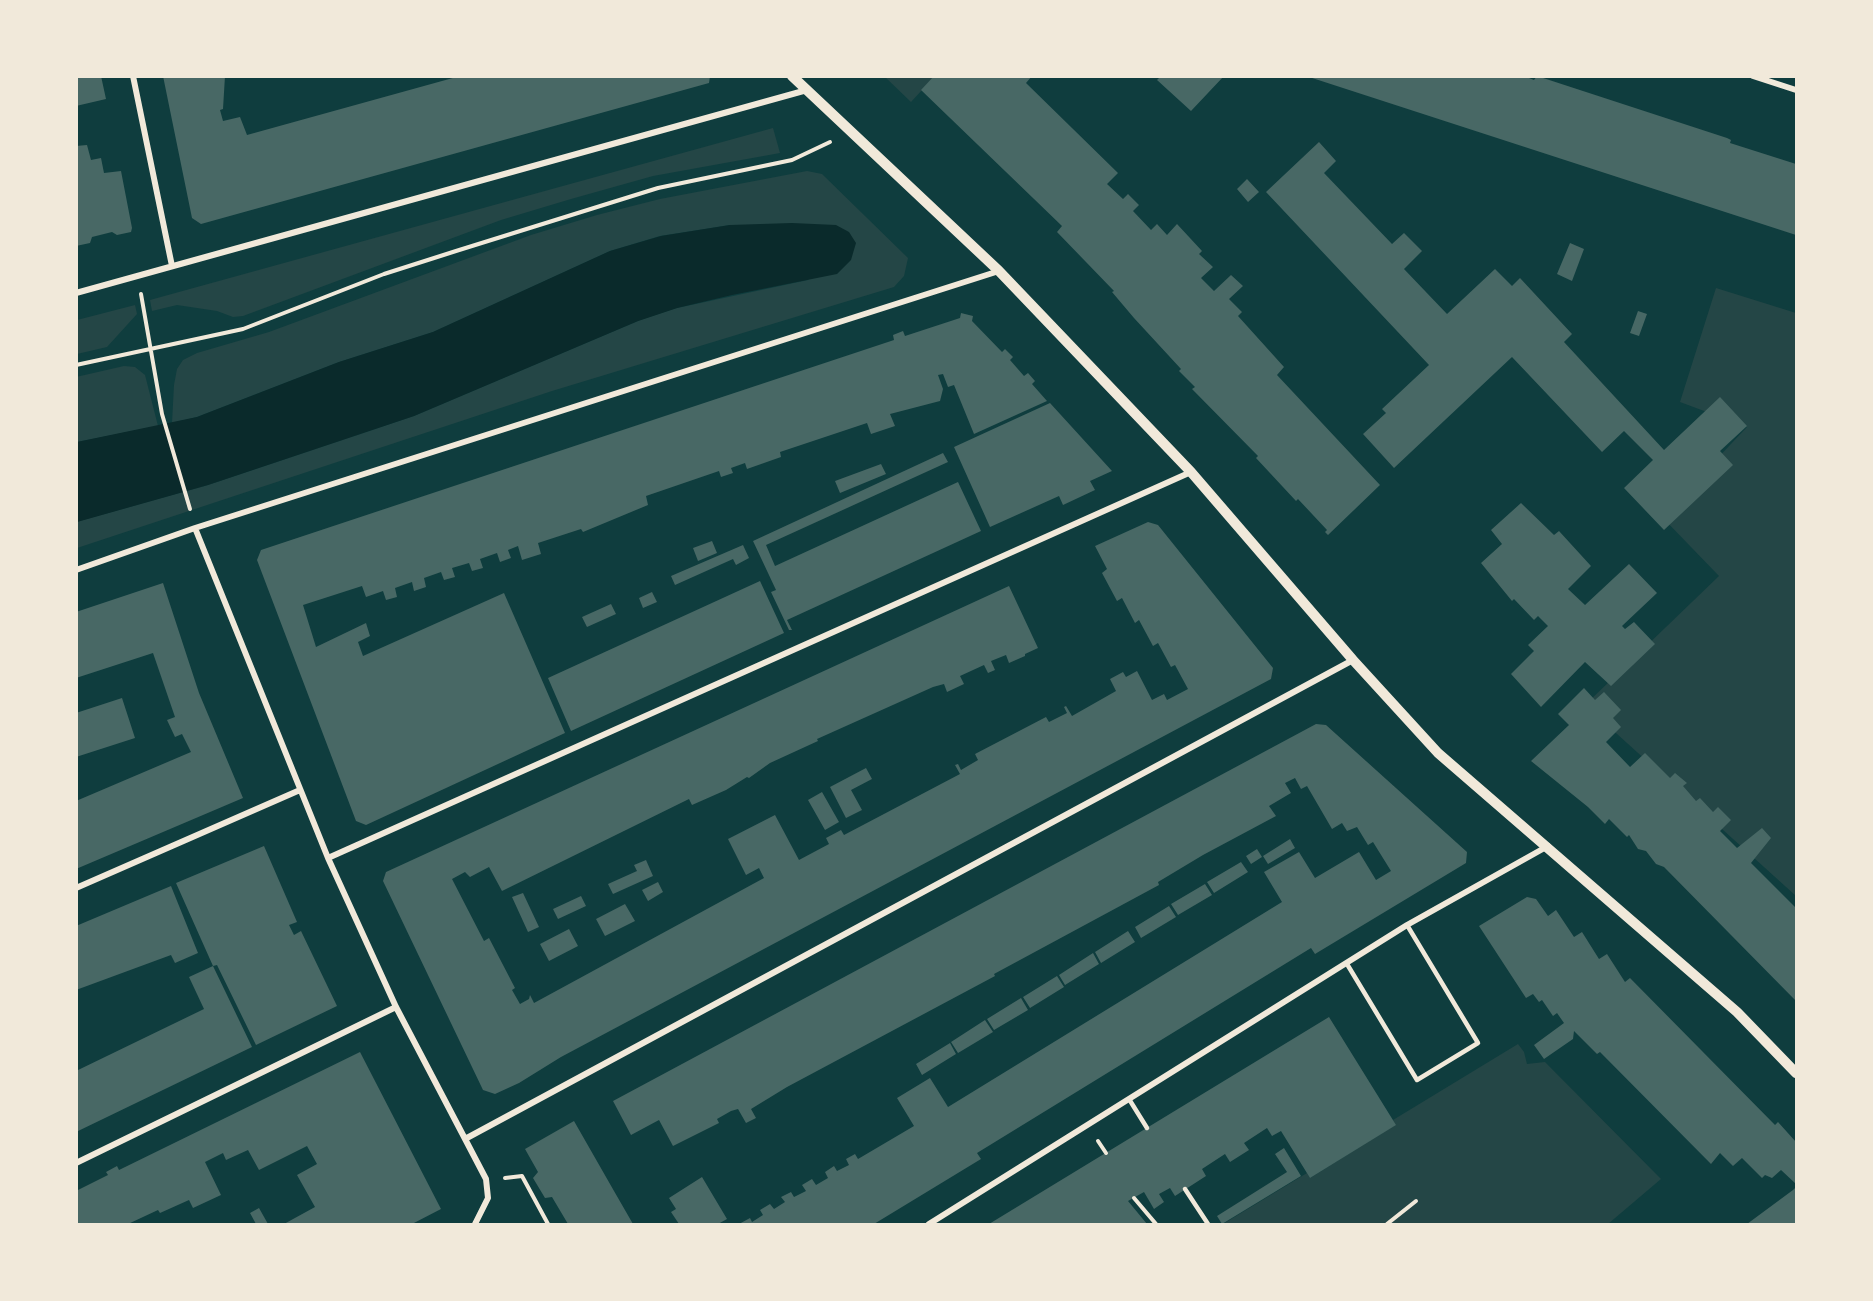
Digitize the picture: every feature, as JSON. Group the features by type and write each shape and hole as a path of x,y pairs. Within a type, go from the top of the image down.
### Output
{"street":[{"path":"134,76 172,266"},
{"path":"792,76 999,271 1191,472 1353,660 1438,753 1737,1012 1797,1073"},
{"path":"1752,76 1797,90"},
{"path":"76,293 807,90"},
{"path":"76,570 195,528 999,271"},
{"path":"328,858 1191,472"},
{"path":"195,528 328,858 396,1007 486,1179 488,1198 475,1224"},
{"path":"465,1140 1353,660"},
{"path":"76,888 300,790"},
{"path":"929,1224 1407,926 1548,846"},
{"path":"76,1163 396,1007"}],"lane":[{"path":"1347,964 1417,1080 1478,1043 1407,926"},
{"path":"1129,1100 1147,1128"},
{"path":"1185,1189 1208,1224"}],"path":[{"path":"76,365 243,328 384,274 658,188 792,160 852,131"},
{"path":"138,276 162,414 189,508"},
{"path":"486,1179 522,1176 548,1224"},
{"path":"1134,1198 1156,1224"},
{"path":"1386,1224 1416,1201"}],"shaded area":[{"path":"885,77 934,77 911,102"},
{"path":"773,128 780,153 653,176 501,220 243,316 233,317 217,311 177,305 152,311 150,300"},
{"path":"807,171 822,174 908,258 904,276 894,287 552,391 77,548 76,522 208,485 414,416 638,321 677,308 808,280 836,225 730,225 660,236 610,251 433,332 339,362 197,417 172,423 174,385 177,369 183,360 197,353 269,332 531,235 597,215 660,199"},
{"path":"792,223 836,225 849,232 856,243 851,260 837,274 732,295 677,308 638,321 414,416 208,485 77,522 77,442 197,417 339,362 433,332 610,251 661,236 730,225"},
{"path":"1716,288 1796,313 1796,896 1585,705 1719,576 1662,517 1747,427 1680,402"},
{"path":"135,305 137,314 107,347 77,354 77,320"},
{"path":"124,366 135,367 145,375 158,426 77,442 76,377"},
{"path":"1518,1044 1524,1052 1527,1064 1545,1062 1661,1179 1608,1224 1223,1224 1307,1173 1310,1178 1395,1125 1393,1120"}],"building":[{"path":"76,76 101,76 106,99 76,106"},
{"path":"163,76 225,76 223,109 220,110 223,121 240,117 247,135 460,76 710,76 709,83 201,224 192,218"},
{"path":"934,76 1032,76 1026,83 1118,173 1107,184 1123,199 1128,194 1139,205 1133,211 1151,230 1157,224 1167,235 1177,224 1202,251 1199,254 1213,267 1201,278 1214,291 1231,275 1243,286 1229,299 1242,312 1238,316 1284,367 1277,375 1380,485 1328,535 1325,532 1327,530 1298,499 1296,501 1256,458 1258,456 1192,389 1195,387 1179,371 1181,369 1134,318 1112,292 1114,291 1057,232 1062,226 921,90"},
{"path":"1161,76 1224,76 1191,111 1157,80"},
{"path":"1306,76 1524,76 1534,80 1537,76 1727,138 1731,140 1730,143 1796,164 1796,235"},
{"path":"1319,142 1336,161 1324,173 1392,244 1404,233 1422,251 1404,269 1447,314 1495,269 1512,286 1520,278 1572,334 1564,342 1664,450 1720,397 1747,426 1720,451 1733,465 1664,530 1624,488 1653,460 1624,431 1602,452 1512,357 1394,468 1363,434 1386,413 1382,409 1429,365 1266,192"},
{"path":"87,145 91,160 101,158 104,173 121,171 132,228 131,232 117,235 112,232 92,237 90,243 76,246 76,146"},
{"path":"1247,179 1259,192 1248,202 1237,189"},
{"path":"1570,243 1584,249 1572,281 1557,274"},
{"path":"1638,311 1647,314 1639,336 1630,333"},
{"path":"961,313 973,316 972,321 1002,352 1005,349 1013,357 1010,360 1024,376 1028,373 1035,381 1032,384 1047,401 974,434 954,385 948,387 943,374 938,375 943,389 940,401 890,414 895,426 871,434 867,423 780,452 781,457 747,469 745,463 731,468 733,473 721,477 719,471 646,496 648,505 583,532 581,529 538,543 541,554 522,560 518,546 508,550 511,558 500,562 497,553 480,559 483,568 472,571 469,563 452,568 455,577 444,580 441,572 424,578 426,587 414,591 412,582 395,588 397,597 386,600 383,591 366,597 362,586 303,605 316,647 366,623 370,636 358,642 363,656 504,593 565,733 366,825 356,821 257,560 261,550 894,340 893,335 903,331 905,336 960,318"},
{"path":"1050,403 1112,471 1090,481 1095,490 1063,505 1059,496 990,527 954,447"},
{"path":"943,453 948,462 766,545 775,566 958,482 981,531 787,620 792,630 789,630 771,592 776,590 753,541"},
{"path":"881,464 886,474 840,493 835,481"},
{"path":"1521,503 1554,535 1559,531 1591,566 1568,589 1585,605 1629,564 1657,593 1622,626 1625,629 1634,622 1655,644 1611,686 1585,662 1541,707 1511,674 1534,651 1528,645 1548,626 1538,616 1534,620 1514,599 1512,601 1481,563 1502,544 1491,530"},
{"path":"1148,522 1158,525 1273,668 1271,679 561,1057 519,1083 495,1094 483,1090 383,881 386,872 1009,586 1038,648 1025,656 1009,663 1006,655 991,661 995,670 988,673 984,665 960,676 964,684 947,692 944,684 933,687 817,739 818,741 770,763 749,778 747,777 726,790 692,805 689,799 502,891 489,867 470,877 465,872 452,879 484,941 489,938 515,988 512,990 520,1004 529,999 530,995 534,1003 764,878 759,868 746,875 728,839 775,815 799,860 829,844 826,838 841,830 844,835 960,774 955,765 958,764 961,770 978,760 975,754 1046,717 1049,722 1067,713 1064,707 1066,706 1072,716 1116,691 1110,679 1123,672 1126,677 1137,671 1152,700 1164,694 1167,700 1188,689 1175,665 1171,667 1158,643 1153,646 1139,620 1135,623 1122,598 1117,601 1102,573 1107,569 1095,546"},
{"path":"712,541 717,553 698,561 693,548"},
{"path":"743,545 749,558 736,565 733,559 675,585 671,576"},
{"path":"760,581 784,633 571,731 548,678"},
{"path":"163,583 199,693 243,798 76,869 76,801 191,752 182,734 175,737 167,720 175,717 153,653 76,678 76,612"},
{"path":"652,592 657,602 643,608 639,598"},
{"path":"611,604 616,614 587,627 582,617"},
{"path":"1584,688 1595,700 1604,692 1621,710 1613,718 1621,727 1606,742 1630,767 1645,753 1670,778 1675,773 1687,783 1683,786 1696,801 1700,798 1713,812 1718,807 1731,820 1720,831 1737,848 1762,828 1771,838 1751,863 1796,908 1796,1001 1664,867 1656,864 1646,851 1638,849 1629,835 1627,837 1609,819 1605,824 1588,807 1531,761 1569,725 1558,714"},
{"path":"122,698 135,738 76,757 76,713"},
{"path":"1316,724 1326,725 1467,852 1466,863 1315,954 1311,948 977,1153 981,1159 874,1224 739,1224 750,1218 752,1222 763,1215 760,1210 770,1204 774,1209 785,1202 781,1197 791,1192 794,1197 806,1191 802,1185 812,1179 816,1185 828,1178 825,1172 834,1166 837,1171 849,1165 846,1159 855,1154 858,1159 914,1126 897,1098 930,1078 948,1107 1282,902 1264,872 1299,852 1315,878 1359,852 1376,880 1391,871 1373,842 1368,845 1357,827 1347,831 1342,823 1332,829 1307,786 1301,789 1295,778 1285,783 1291,793 1269,806 1276,816 1203,855 1158,882 1159,885 994,974 995,976 787,1087 751,1109 756,1118 746,1123 738,1109 731,1111 717,1119 719,1123 673,1146 659,1120 631,1135 613,1101"},
{"path":"866,768 872,779 851,790 862,810 846,818 830,787"},
{"path":"822,792 839,822 825,830 808,800"},
{"path":"1290,839 1295,848 1268,864 1263,856"},
{"path":"264,846 297,922 289,925 294,935 301,931 337,1006 256,1045 217,965 213,966 176,883"},
{"path":"1257,849 1262,857 1251,864 1246,856"},
{"path":"646,860 653,876 613,894 608,884 637,871 634,865"},
{"path":"1241,862 1248,872 1214,893 1207,882"},
{"path":"658,882 663,892 648,901 642,890"},
{"path":"1205,884 1212,895 1178,915 1171,904"},
{"path":"171,886 198,953 175,963 171,955 76,990 76,926"},
{"path":"523,893 539,927 528,932 512,897"},
{"path":"581,896 586,906 558,919 553,909"},
{"path":"1527,897 1536,899 1548,916 1556,910 1574,937 1582,932 1599,959 1607,954 1625,982 1630,978 1775,1125 1778,1122 1796,1142 1796,1184 1781,1170 1772,1178 1765,1175 1762,1178 1742,1158 1733,1166 1720,1153 1711,1164 1600,1052 1597,1054 1574,1031 1573,1039 1544,1059 1534,1045 1564,1023 1557,1013 1553,1016 1542,1000 1539,1002 1533,994 1526,998 1479,926"},
{"path":"625,904 635,921 605,936 596,919"},
{"path":"1169,906 1176,917 1141,938 1135,927"},
{"path":"569,929 578,946 549,961 540,944"},
{"path":"1128,931 1135,942 1101,963 1095,952"},
{"path":"1093,953 1099,964 1065,985 1059,975"},
{"path":"213,966 252,1047 76,1132 76,1071 204,1009 189,977"},
{"path":"1057,976 1064,987 1030,1008 1023,997"},
{"path":"1021,998 1028,1010 994,1030 987,1019"},
{"path":"1329,1017 1396,1125 1310,1178 1281,1131 1272,1136 1267,1128 1244,1143 1249,1150 1230,1162 1225,1154 1202,1169 1206,1176 1175,1196 1170,1188 1159,1194 1164,1202 1154,1209 1144,1192 1128,1201 1147,1224 989,1224"},
{"path":"985,1020 993,1032 958,1053 951,1042"},
{"path":"950,1043 956,1054 922,1075 916,1064"},
{"path":"360,1052 441,1209 412,1224 284,1224 315,1207 297,1175 317,1164 307,1146 259,1170 248,1150 226,1160 223,1153 205,1162 221,1195 193,1208 189,1200 160,1213 158,1210 128,1224 76,1224 76,1191 108,1175 106,1172 117,1166 119,1170"},
{"path":"574,1121 633,1224 568,1224 552,1197 545,1198 533,1178 538,1172 525,1149"},
{"path":"1284,1148 1301,1176 1222,1224 1217,1216 1287,1172 1275,1154"},
{"path":"702,1177 727,1219 718,1224 679,1224 671,1212 676,1209 669,1198"},
{"path":"1796,1187 1796,1224 1747,1224 1793,1190"},
{"path":"259,1208 268,1224 256,1224 250,1213"}]}
